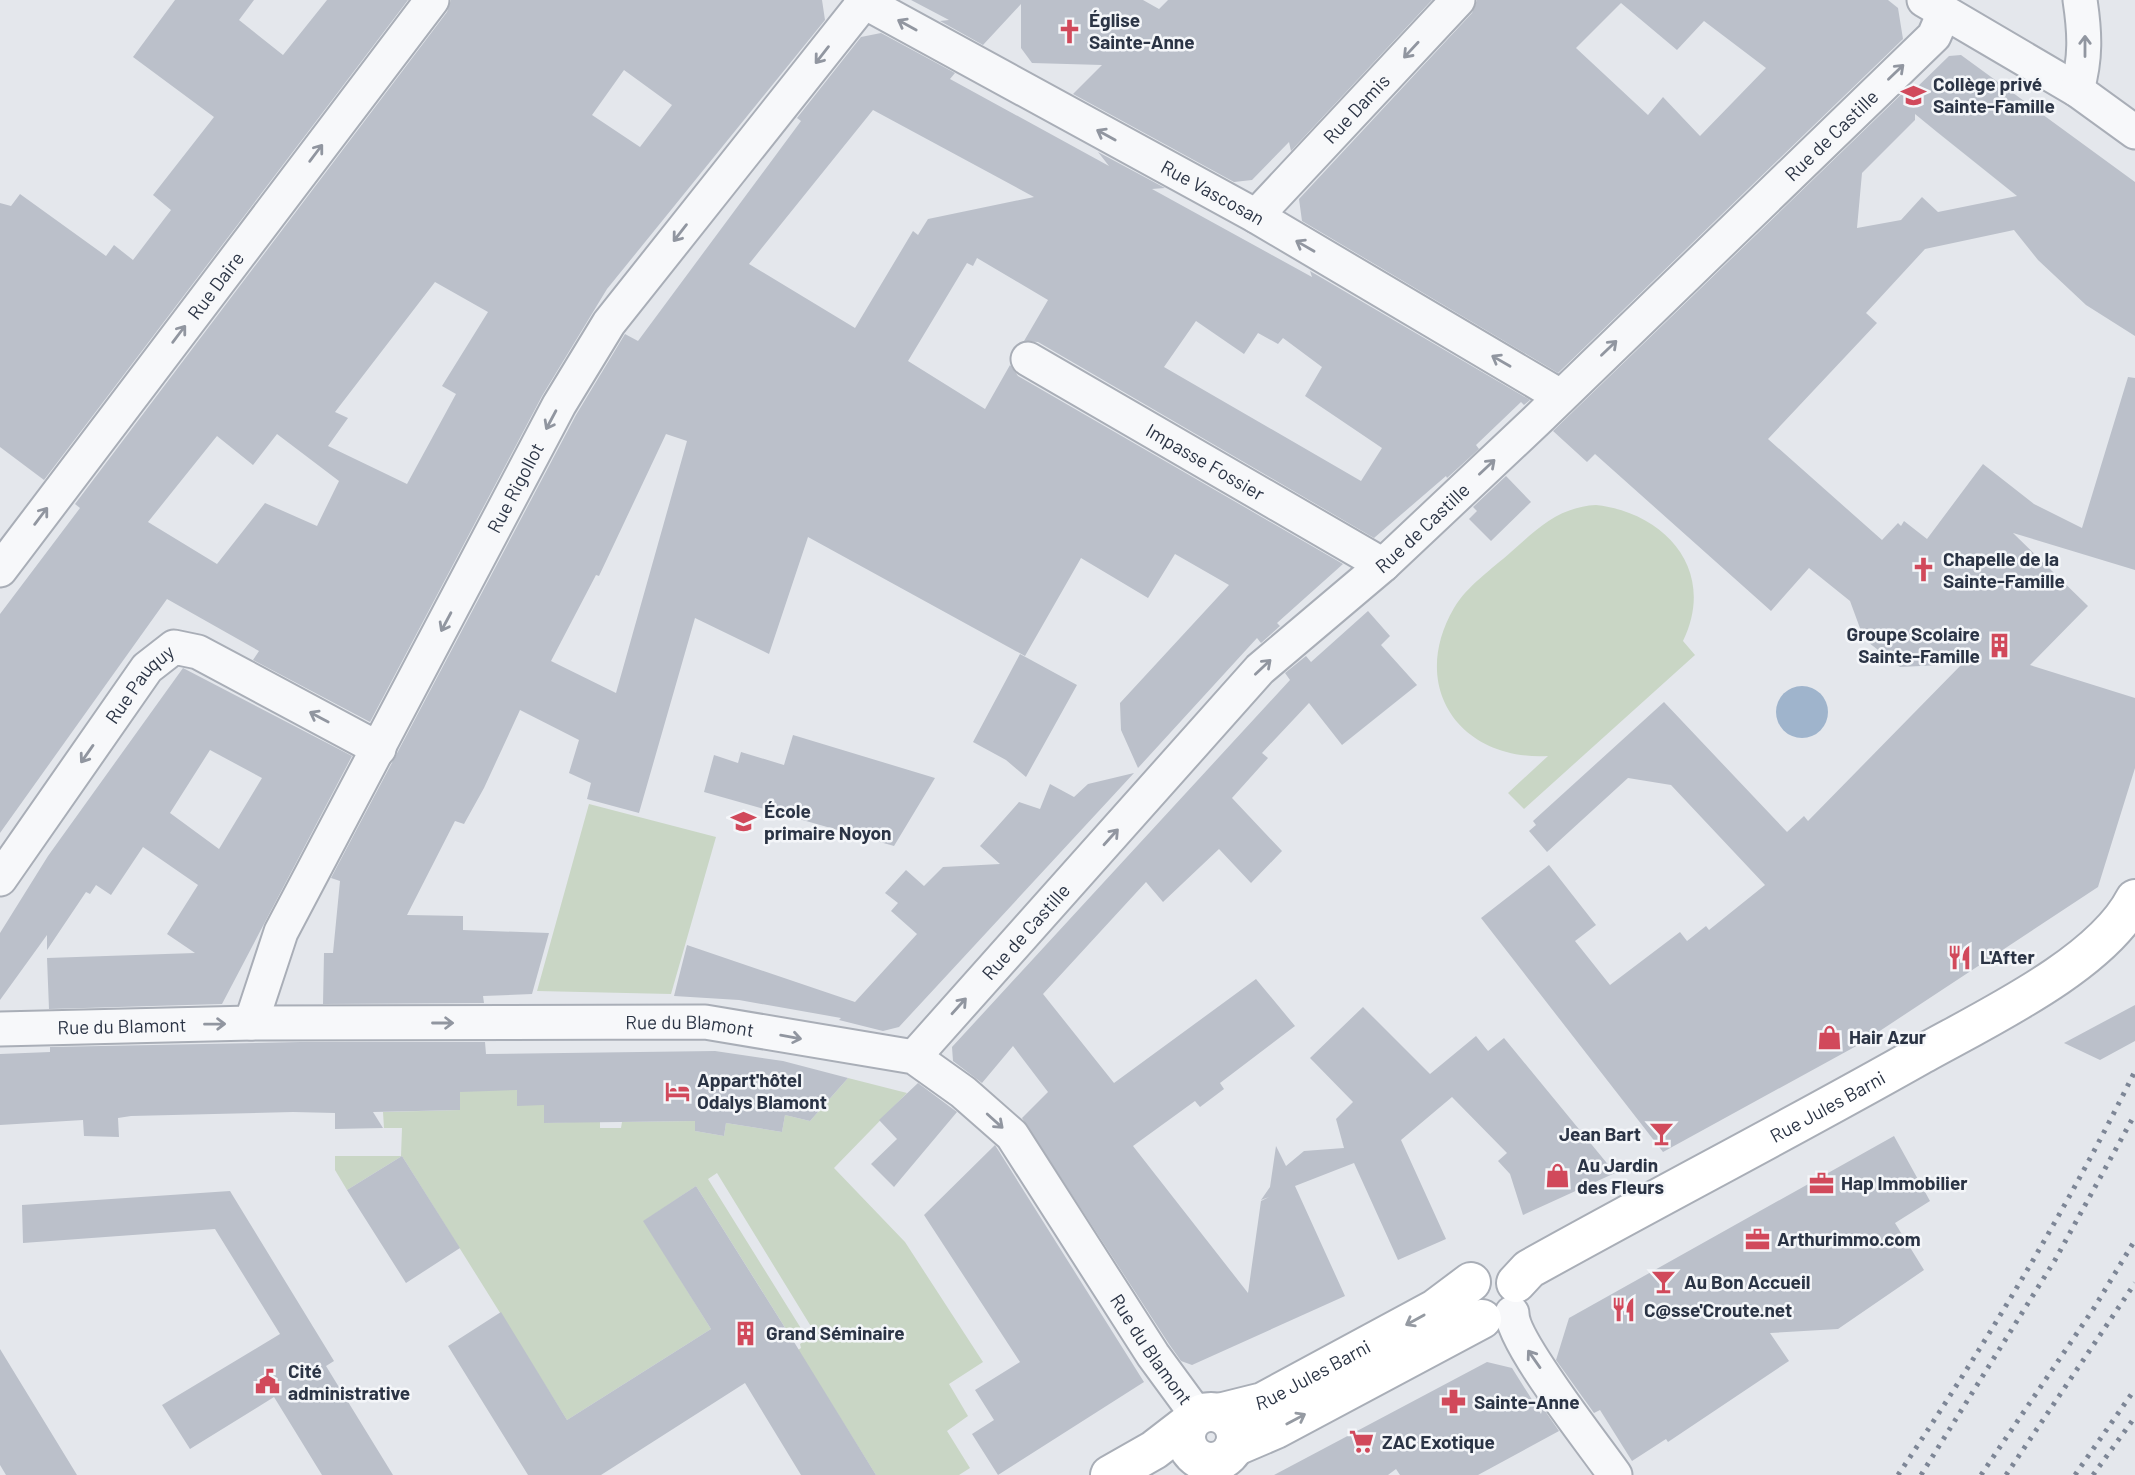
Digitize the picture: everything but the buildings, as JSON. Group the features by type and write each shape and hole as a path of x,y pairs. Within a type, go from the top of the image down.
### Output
{"main road":[{"name":"Rue Jules Barni","path":"1214,1462 1504,1305 1529,1269 1803,1122 2029,993 2097,946 2131,906"},
{"name":"Rue Jules Barni","path":"1110,1475 1154,1450 1202,1417 1263,1402 1435,1308 1483,1272 1498,1270 1504,1305"},
{"path":"1202,1417 1185,1435 1191,1452 1201,1460 1214,1462"}],"street":[{"name":"Rue Daire","path":"0,570 432,0"},
{"name":"Rue Damis","path":"1256,216 1458,0"},
{"path":"2077,90 2084,64 2085,40 2080,0"},
{"name":"Rue Vascosan","path":"863,1 1256,216 1560,396"},
{"name":"Rue Rigollot","path":"251,1023 281,932 559,405 609,323 863,1"},
{"path":"1934,6 2077,90 2135,132"},
{"name":"Rue de Castille","path":"914,1057 1260,669 1383,565 1537,421 1934,36 1934,6"},
{"name":"Impasse Fossier","path":"1028,359 1383,565"},
{"name":"Rue Pauquy","path":"0,879 147,668 174,647 198,652 379,750"},
{"name":"Rue du Blamont","path":"0,1028 251,1023 705,1022 914,1057 963,1092 1012,1135 1153,1355 1202,1417"},
{"path":"1504,1305 1525,1346 1615,1475"}],"green space":[{"path":"1596,505 1621,510 1644,520 1663,533 1678,550 1689,569 1694,591 1692,615 1683,641 1695,655 1524,809 1508,793 1548,756 1517,754 1490,746 1467,732 1451,714 1440,691 1437,665 1441,637 1454,608 1466,592 1530,535 1560,514"},
{"path":"589,804 716,837 671,994 537,991"},
{"path":"516,1054 518,1105 544,1105 545,1123 600,1121 600,1128 621,1128 622,1122 695,1121 695,1131 724,1136 726,1123 782,1132 785,1115 810,1121 848,1078 907,1093 834,1168 905,1242 983,1362 949,1384 968,1416 947,1431 970,1468 959,1475 876,1475 798,1350 801,1348 800,1344 815,1333 717,1173 708,1179 802,1330 791,1337 696,1186 644,1221 711,1329 567,1420 402,1156 347,1190 335,1170 335,1156 401,1156 402,1128 384,1128 383,1112 460,1110 460,1092"}],"water":[{"path":"1802,686 1812,688 1820,694 1826,702 1826,722 1820,730 1812,736 1802,738 1792,736 1784,730 1778,722 1776,712 1778,702 1784,694 1792,688"}],"railway":[{"path":"1898,1475 2023,1277 2081,1175 2135,1071"},
{"path":"1921,1475 2055,1260 2135,1114"},
{"path":"1981,1475 2094,1308 2135,1240"},
{"path":"2006,1475 2135,1283"},
{"path":"2075,1475 2135,1389"},
{"path":"2093,1475 2135,1417"}],"place":[{"name":"Église Sainte-Anne","path":"1069,31"},
{"name":"Collège privé Sainte-Famille","path":"1913,95"},
{"name":"Chapelle de la Sainte-Famille","path":"1923,570"},
{"name":"Groupe Scolaire Sainte-Famille","path":"2000,645"},
{"name":"École primaire Noyon","path":"744,822"},
{"name":"L'After","path":"1960,957"},
{"name":"Hair Azur","path":"1829,1037"},
{"name":"Appart'hôtel Odalys Blamont","path":"677,1091"},
{"name":"Jean Bart","path":"1661,1134"},
{"name":"Au Jardin des Fleurs","path":"1557,1176"},
{"name":"Hap Immobilier","path":"1821,1183"},
{"name":"Arthurimmo.com","path":"1757,1239"},
{"name":"Au Bon Accueil","path":"1664,1282"},
{"name":"C@sse'Croute.net","path":"1624,1310"},
{"name":"Grand Séminaire","path":"746,1333"},
{"name":"Cité administrative","path":"268,1382"},
{"name":"Sainte-Anne","path":"1454,1402"},
{"name":"ZAC Exotique","path":"1362,1442"}]}
